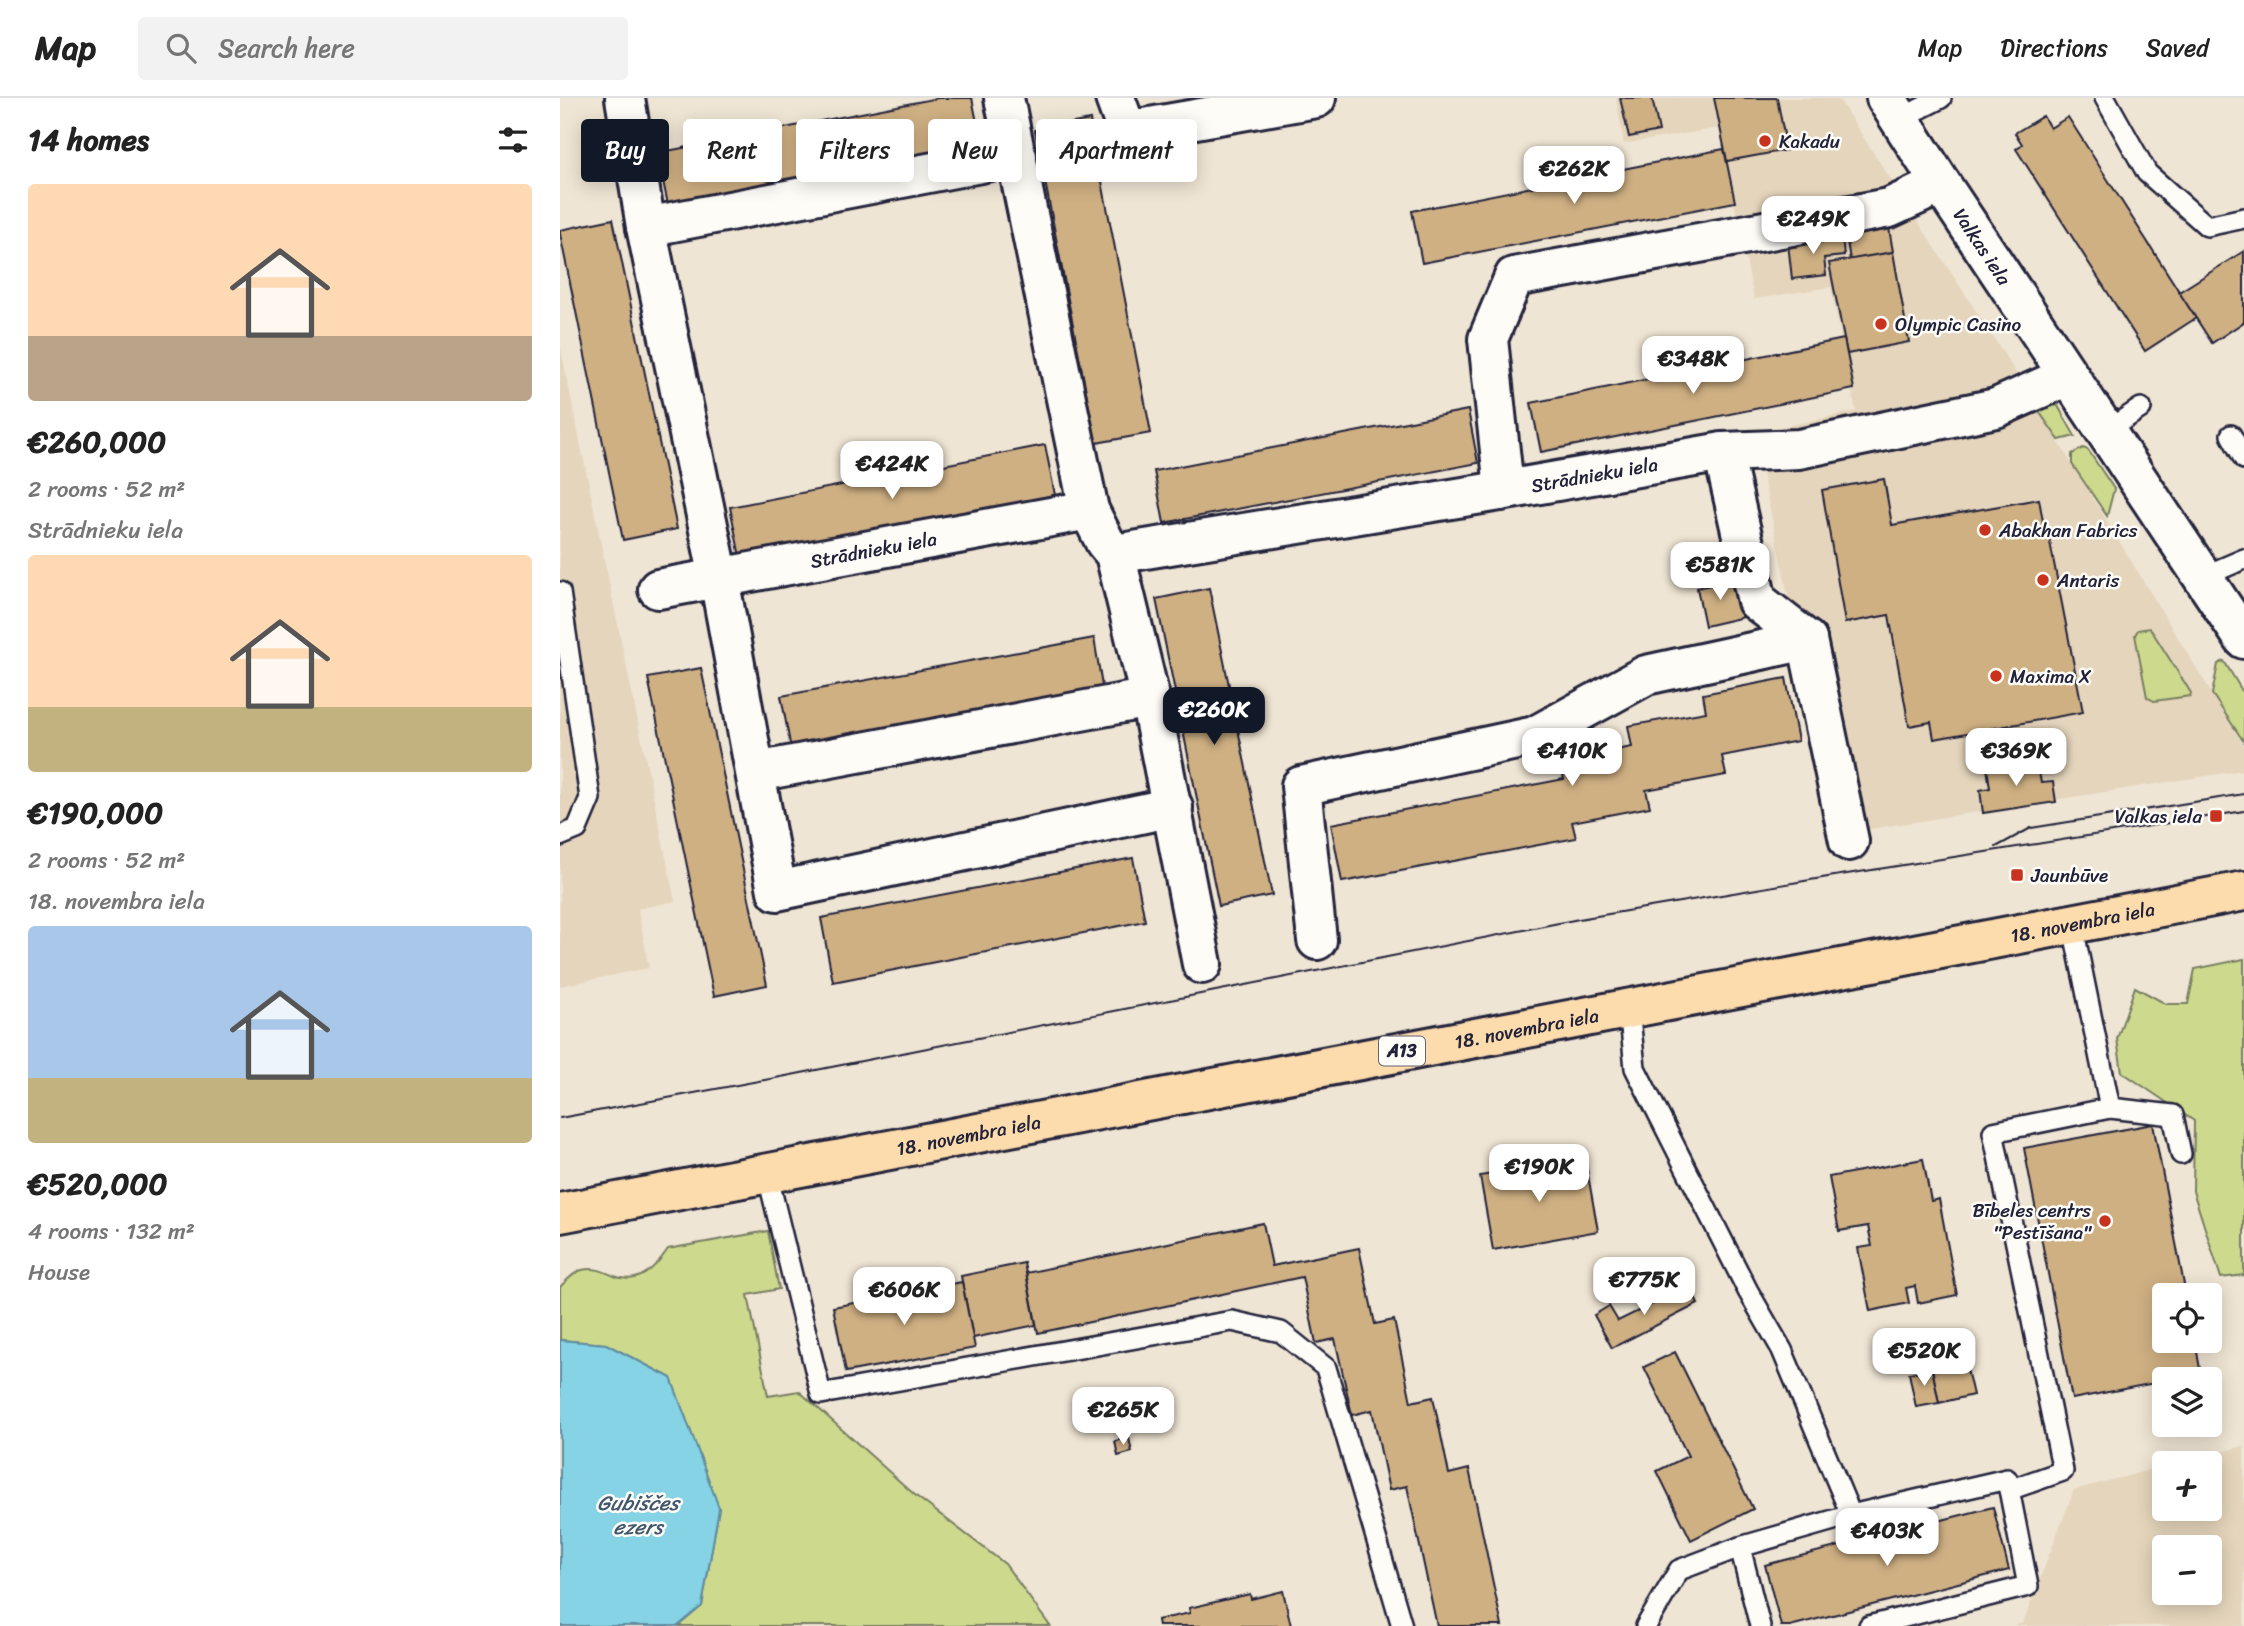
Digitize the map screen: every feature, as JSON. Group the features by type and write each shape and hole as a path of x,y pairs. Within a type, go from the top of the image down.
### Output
{"main road":[{"name":"18. novembra iela","path":"560,1213 2244,891"}],"street":[{"path":"625,98 646,227 719,578 777,891 1173,807"},
{"path":"1004,98 1009,119"},
{"path":"1115,98 1127,131 1315,98"},
{"name":"Valkas iela","path":"1893,108 2244,639"},
{"path":"646,227 928,173"},
{"path":"1022,181 1089,510 1105,542 1115,554 1150,698 1202,964"},
{"path":"1500,491 1503,479 1488,339 1514,277 1889,208 1941,184"},
{"name":"Strādnieku iela","path":"1115,554 1723,452 1799,450 1996,408 2068,376"},
{"path":"1723,452 1758,601 1807,640 1849,841"},
{"name":"Strādnieku iela","path":"658,589 1089,510"},
{"path":"1317,940 1301,786 1535,736 1646,675 1807,640"},
{"path":"756,772 1150,698"}],"lane":[{"path":"1893,108 1941,98"},
{"path":"2105,98 2147,173 2207,226 2244,218"},
{"path":"2105,432 2141,408"},
{"path":"2231,435 2244,458"},
{"path":"2202,577 2244,559"},
{"path":"560,592 590,798 577,828 560,836"},
{"path":"2072,922 2110,1108"},
{"path":"1629,1007 1635,1068 1748,1291 1782,1350 1851,1515"},
{"path":"2009,1489 2063,1471 1993,1132 2110,1108 2173,1115 2181,1154"},
{"path":"767,1173 821,1394 1232,1321 1281,1332 1326,1368 1402,1626"},
{"path":"1646,1626 1679,1570 1740,1547 1851,1515 2007,1479 2028,1586 1870,1626"},
{"path":"1740,1547 1760,1626"}],"shaded area":[{"path":"1616,98 1838,98 2020,379 2244,746 2244,770 1838,834 1754,433 1856,411 1831,287 1754,299 1719,128 1624,144"},
{"path":"560,345 675,901 638,909 649,968 560,986"},
{"path":"2244,1446 2244,1626 2014,1626 2023,1623 2074,1490 2152,1469 2152,1521 2222,1521 2222,1452"}],"green space":[{"path":"2052,405 2058,406 2075,436 2059,440 2038,410"},
{"path":"2083,448 2088,450 2114,489 2107,516 2072,464 2072,454"},
{"path":"2150,628 2191,693 2190,696 2154,701 2147,697 2135,635 2138,630"},
{"path":"2224,661 2244,694 2244,742 2212,694 2218,664"},
{"path":"2244,959 2244,1275 2221,1278 2193,1191 2194,1121 2122,1072 2117,1039 2135,987 2166,1004 2188,1004 2195,969"},
{"path":"768,1231 779,1289 748,1295 768,1396 799,1391 916,1496 1005,1564 1050,1626 678,1626 702,1606 719,1508 671,1378 606,1344 560,1340 560,1287 573,1275 587,1269 623,1278 639,1277 652,1269 668,1249"}],"water":[{"name":"Gubiščes ezers","path":"560,1340 606,1344 671,1378 719,1508 702,1606 678,1626 560,1626"}],"building":[{"path":"938,98 972,98 976,119 928,119 928,158 914,160 914,119 831,119"},
{"path":"1620,98 1652,98 1659,131 1629,137"},
{"path":"1714,98 1777,98 1787,150 1727,161"},
{"path":"2043,116 2050,128 2068,117 2196,318 2145,351 2016,149 2022,144 2015,133"},
{"path":"796,126 796,182 805,182 669,209 663,182 669,182 669,151 683,148 683,182 782,182 782,129"},
{"path":"1724,149 1735,202 1422,263 1412,211"},
{"path":"1045,182 1102,182 1151,433 1096,443"},
{"path":"613,219 677,529 623,540 560,234 560,230"},
{"path":"1889,228 1893,252 1850,260 1846,235"},
{"path":"1842,237 1844,256 1824,258 1826,275 1792,279 1788,243"},
{"path":"2244,251 2244,322 2212,343 2179,292"},
{"path":"1893,252 1909,342 1847,354 1829,263"},
{"path":"1844,339 1854,389 1541,452 1531,403"},
{"path":"1468,410 1478,463 1164,523 1154,471"},
{"path":"1045,445 1055,495 740,557 730,507"},
{"path":"1884,479 1892,525 2039,499 2045,533 2048,532 2083,712 1934,739 1931,722 1909,726 1889,615 1845,623 1822,490"},
{"path":"1736,579 1744,617 1705,626 1697,588"},
{"path":"1209,588 1272,895 1219,906 1156,599"},
{"path":"1094,638 1103,692 791,749 781,696"},
{"path":"701,668 767,985 714,996 648,678"},
{"path":"1786,678 1798,741 1722,756 1726,775 1646,790 1650,807 1572,822 1576,838 1342,882 1331,824 1564,779 1560,761 1632,747 1628,726 1706,712 1703,694"},
{"path":"2037,761 2041,783 2053,782 2056,802 1983,813 1980,790 1990,788 1987,768"},
{"path":"1133,858 1145,921 833,982 821,918"},
{"name":"Bībeles centrs \"Pestīšana\"","path":"2153,1124 2184,1283 2152,1283 2152,1353 2197,1353 2200,1367 2152,1367 2152,1384 2072,1399 2024,1148"},
{"path":"1585,1158 1598,1231 1493,1250 1480,1176"},
{"path":"1923,1159 1931,1201 1939,1199 1957,1295 1918,1303 1915,1286 1906,1288 1909,1303 1870,1311 1858,1248 1872,1246 1868,1226 1839,1231 1829,1177"},
{"path":"1263,1223 1272,1266 1359,1248 1375,1324 1394,1320 1411,1402 1433,1397 1449,1474 1469,1469 1502,1626 1437,1626 1407,1486 1389,1490 1372,1410 1352,1415 1335,1339 1316,1343 1302,1277 1038,1333 1026,1273"},
{"path":"1024,1263 1036,1325 973,1338 961,1276"},
{"path":"962,1282 975,1348 846,1372 833,1307"},
{"path":"1689,1286 1698,1304 1612,1348 1594,1315 1609,1306 1618,1321"},
{"path":"1675,1352 1753,1509 1691,1540 1657,1471 1688,1456 1644,1367"},
{"path":"1965,1361 1973,1395 1939,1403 1932,1369"},
{"path":"1932,1369 1939,1403 1916,1407 1909,1373"},
{"path":"1129,1438 1132,1452 1118,1456 1115,1441"},
{"path":"1993,1507 2009,1570 1790,1626 1781,1626 1765,1565"},
{"path":"1283,1591 1291,1626 1158,1626 1157,1620 1190,1613 1189,1608 1250,1594 1251,1599"}],"tram line":[{"path":"1996,847 2031,828 2244,794"},
{"path":"560,1118 1579,919 2244,811"}],"place":[{"name":"Kakadu","path":"1765,141"},
{"name":"Olympic Casino","path":"1881,324"},
{"name":"Abakhan Fabrics","path":"1985,530"},
{"name":"Antaris","path":"2043,580"},
{"name":"Maxima X","path":"1996,676"},
{"name":"Valkas iela","path":"2216,816"},
{"name":"Jaunbūve","path":"2017,875"},
{"name":"Bībeles centrs \"Pestīšana\"","path":"2105,1221"}]}
